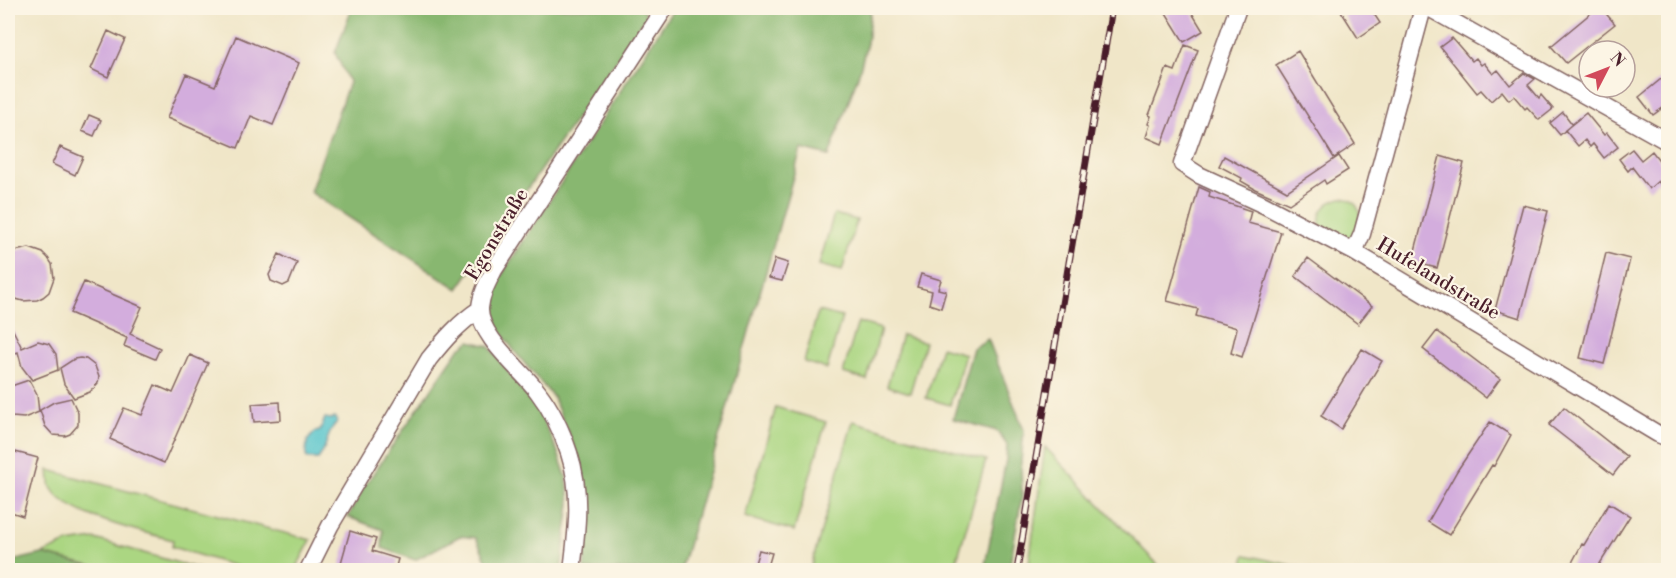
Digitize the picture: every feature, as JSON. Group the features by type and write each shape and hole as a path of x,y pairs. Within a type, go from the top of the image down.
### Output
{"street":[{"name":"Egonstraße","path":"308,570 330,526 429,359 463,320 480,309 483,292 494,270 665,8"},
{"name":"Hufelandstraße","path":"1238,8 1182,164 1199,175 1264,205 1354,252 1668,438"},
{"path":"1354,252 1362,234 1423,8"},
{"path":"1429,8 1668,142"},
{"path":"480,309 482,324 538,392 550,411 569,454 578,497 577,533 572,570"}],"green space":[{"path":"352,8 642,8 647,16 458,289 310,192 349,82 335,53"},
{"path":"674,8 871,8 867,43 859,73 829,156 801,149 681,570 584,570 588,527 581,464 553,397 515,352 494,322 493,300 499,279"},
{"path":"1341,198 1355,204 1360,216 1357,230 1345,239 1321,228 1320,223 1321,213 1327,205"},
{"path":"834,214 857,220 842,271 819,265"},
{"path":"818,311 842,317 827,369 804,362"},
{"path":"858,322 881,329 867,380 843,373"},
{"path":"902,335 925,342 910,393 887,386"},
{"path":"988,339 1024,430 1021,462 1022,496 1009,570 984,570 1007,445 997,431 953,419 973,348"},
{"path":"470,341 489,346 538,410 557,450 567,479 570,503 561,570 491,570 476,538 460,536 415,560 382,548 383,530 348,517 364,487 459,349"},
{"path":"941,347 965,354 950,405 926,398"},
{"path":"776,407 826,422 794,531 745,517"},
{"path":"853,421 986,460 954,570 810,570"},
{"path":"1045,447 1163,570 1028,570"},
{"path":"49,470 311,540 295,570 248,570 172,547 173,540 107,522 73,507 60,499 52,489"},
{"path":"95,539 203,570 99,570 42,554 67,543"},
{"path":"42,554 99,570 8,570 8,562"},
{"path":"1246,555 1312,570 1242,570"}],"water":[{"path":"335,417 337,422 331,430 321,455 318,459 308,459 306,456 307,441 315,432 320,431 325,418"}],"building":[{"path":"1163,8 1189,8 1203,31 1184,42"},
{"path":"1339,8 1370,8 1380,23 1358,38"},
{"path":"1597,8 1601,8 1615,24 1596,39 1577,39 1577,54 1566,63 1551,46"},
{"path":"108,31 125,39 108,77 91,69"},
{"path":"236,36 299,63 273,125 251,116 238,148 167,118 186,74 215,86"},
{"path":"1452,38 1472,61 1476,58 1481,65 1484,63 1493,74 1498,70 1510,85 1524,73 1535,79 1528,85 1553,109 1539,120 1514,96 1509,100 1502,91 1491,101 1481,90 1477,93 1440,47"},
{"path":"1185,45 1198,50 1162,144 1146,137 1150,125 1148,124 1151,116 1149,115 1167,68 1175,71"},
{"path":"1298,51 1355,144 1334,158 1276,65"},
{"path":"1668,76 1668,104 1653,115 1639,97"},
{"path":"1563,112 1572,124 1560,135 1550,123"},
{"path":"1586,113 1604,135 1607,133 1618,147 1604,158 1593,144 1590,147 1585,140 1578,146 1565,130"},
{"path":"89,115 101,120 94,136 82,131"},
{"path":"60,147 83,157 75,175 52,164"},
{"path":"1632,149 1641,160 1652,151 1668,172 1668,194 1658,181 1649,189 1632,167 1628,171 1619,159"},
{"path":"1224,156 1287,191 1339,156 1348,170 1326,184 1324,180 1289,204 1255,189 1241,181 1242,178 1219,166"},
{"path":"1440,156 1464,163 1437,268 1412,262"},
{"path":"1199,187 1210,192 1209,197 1251,211 1248,223 1281,232 1242,357 1231,353 1237,328 1196,316 1198,309 1167,301"},
{"path":"1523,205 1548,211 1520,318 1495,310"},
{"path":"29,248 43,253 48,258 52,264 54,278 49,292 43,297 23,301 16,299 8,292 8,257 15,251"},
{"path":"1606,253 1630,259 1604,364 1580,358"},
{"path":"279,254 297,263 289,283 283,286 271,281 269,275"},
{"path":"1308,258 1372,306 1358,324 1295,276"},
{"path":"775,259 788,263 782,281 769,278"},
{"path":"921,274 941,280 938,289 946,291 941,308 929,304 932,291 917,287"},
{"path":"84,282 142,307 130,334 160,348 155,359 124,346 127,338 70,313"},
{"path":"8,320 22,348 38,341 49,344 56,354 58,370 32,380 22,367 18,352 8,356"},
{"path":"1437,331 1500,379 1486,398 1423,349"},
{"path":"1362,349 1382,361 1341,429 1321,416"},
{"path":"190,355 208,363 164,463 110,439 124,408 142,415 155,385 173,393"},
{"path":"80,358 86,359 95,366 99,377 98,383 90,392 74,398 64,384 60,368"},
{"path":"29,380 37,395 39,412 24,418 12,417 8,414 8,387"},
{"path":"71,398 78,413 78,425 65,436 53,435 45,426 40,410 54,402"},
{"path":"280,402 281,420 254,422 252,404"},
{"path":"1564,407 1627,457 1613,475 1549,425"},
{"path":"1490,422 1511,435 1494,466 1492,465 1449,535 1428,522 1457,471"},
{"path":"8,450 38,458 23,516 8,511"},
{"path":"1609,503 1630,516 1596,570 1568,570 1582,544 1584,545"},
{"path":"350,531 376,539 372,551 398,559 395,570 339,570"},
{"path":"759,550 772,553 767,570 753,570"}],"railway":[{"path":"1017,570 1112,8"}]}
